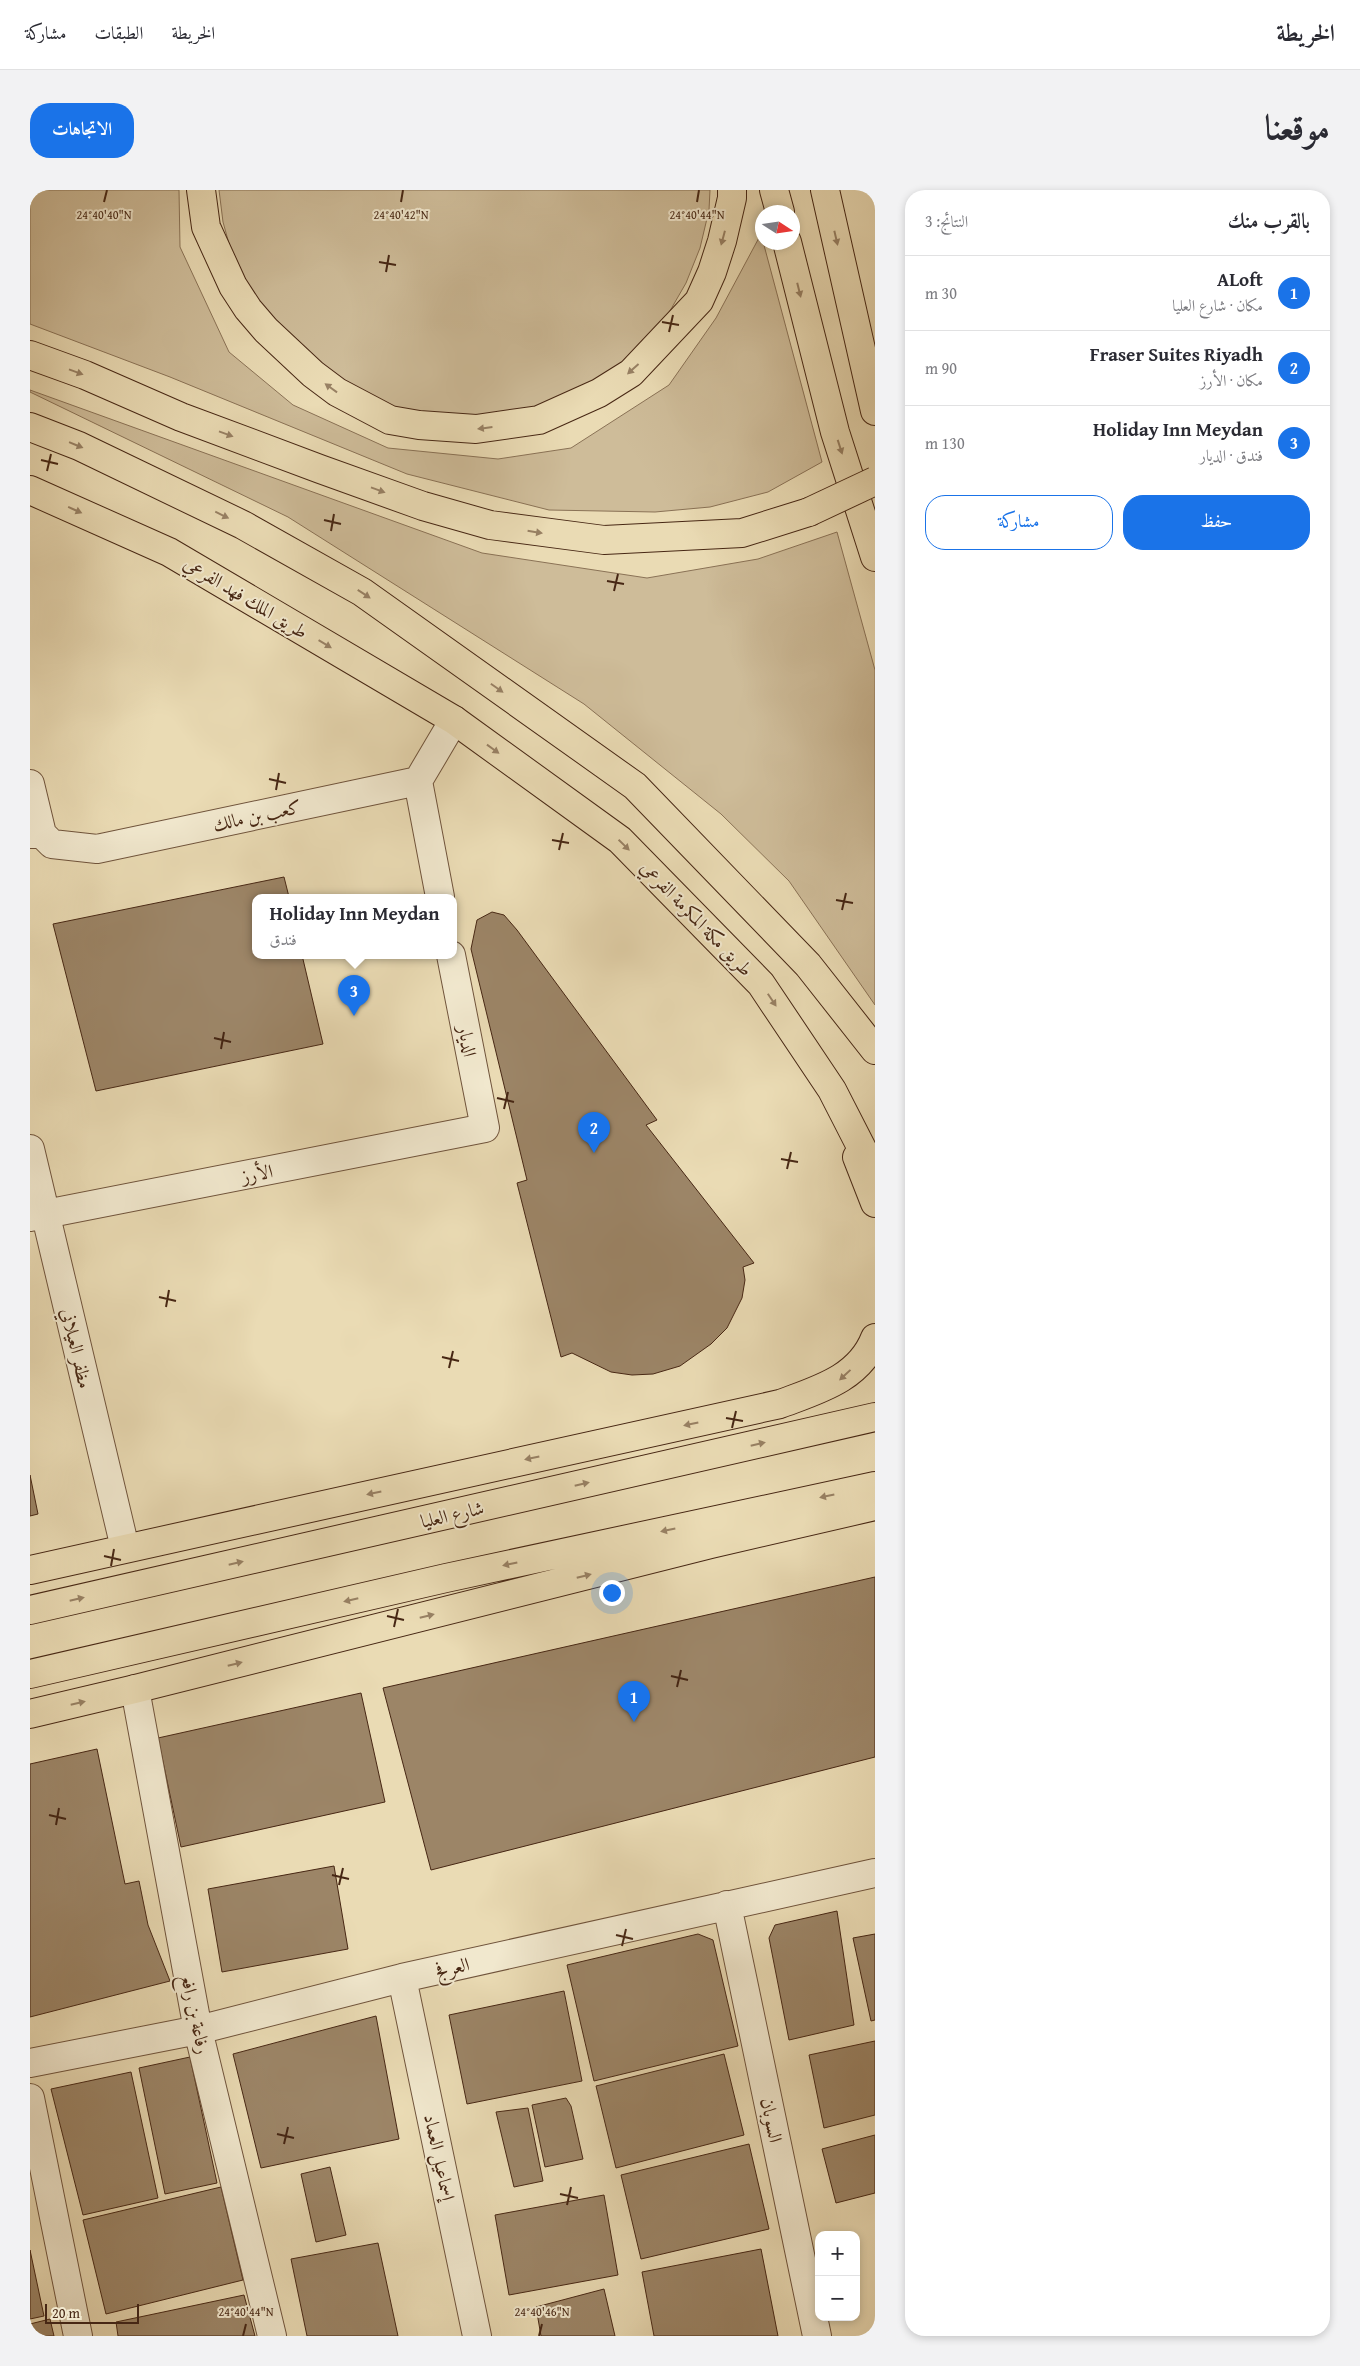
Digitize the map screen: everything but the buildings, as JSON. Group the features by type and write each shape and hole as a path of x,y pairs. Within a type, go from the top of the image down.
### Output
{"main road":[{"path":"201,190 206,227 233,286 248,309 266,330 307,369 337,392 390,420 419,425 476,429 539,420 599,393 631,373 699,301 712,272 722,241 732,198 732,190"},
{"path":"774,190 778,205"},
{"path":"825,190 875,411"},
{"path":"789,250 835,432 875,557"},
{"path":"30,355 85,375 180,417 423,506 490,525 604,540 742,532 809,512 875,481"},
{"path":"30,427 79,446 243,525 362,592 635,786 808,966 875,1050"},
{"name":"طريق الملك فهد الفرعي","path":"30,490 169,552 454,720"},
{"name":"طريق مكة المكرمة الفرعي","path":"454,720 620,840 761,984 832,1090 875,1174"},
{"path":"832,1090 875,1203"},
{"path":"30,1570 780,1404 837,1383 870,1352 875,1338"},
{"name":"شارع العليا","path":"30,1610 875,1417"},
{"path":"30,1674 446,1578 875,1486"},
{"path":"30,1714 710,1544 875,1506"}],"street":[{"path":"439,894 418,781 454,720"},
{"name":"كعب بن مالك","path":"36,834 52,844 97,849 418,781"},
{"path":"30,784 36,834"},
{"name":"الديار","path":"452,959 484,1128"},
{"name":"الأرز","path":"38,1216 484,1128"},
{"name":"مظفر العيلاني","path":"30,1149 38,1216 125,1548"},
{"name":"رفاعة بن رافع","path":"135,1689 198,2030 272,2336"},
{"name":"العرفج","path":"30,2063 198,2030 402,1978 875,1873"},
{"name":"السوبان","path":"727,1905 817,2336"},
{"name":"إسماعيل العماد","path":"402,1978 478,2336"},
{"path":"30,2098 78,2336"}],"shaded area":[{"path":"30,190 179,190 180,247 229,352 293,405 388,448 498,459 571,448 669,385 716,318 755,245 755,250 765,250 822,462 768,492 710,507 655,512 549,510 407,474 170,377 30,324"},
{"path":"219,190 710,190 709,210 700,248 686,283 667,316 642,346 613,371 581,392 509,417 432,419 360,397 270,325 233,258 223,222"},
{"path":"30,390 482,553 647,578 758,559 837,532 875,670 875,1005 789,881 721,814 584,704 288,517 30,392"}],"place":[{"name":"Holiday Inn Meydan","path":"354,1016"},
{"name":"Fraser Suites Riyadh","path":"594,1153"},
{"name":"ALoft","path":"634,1722"}]}
